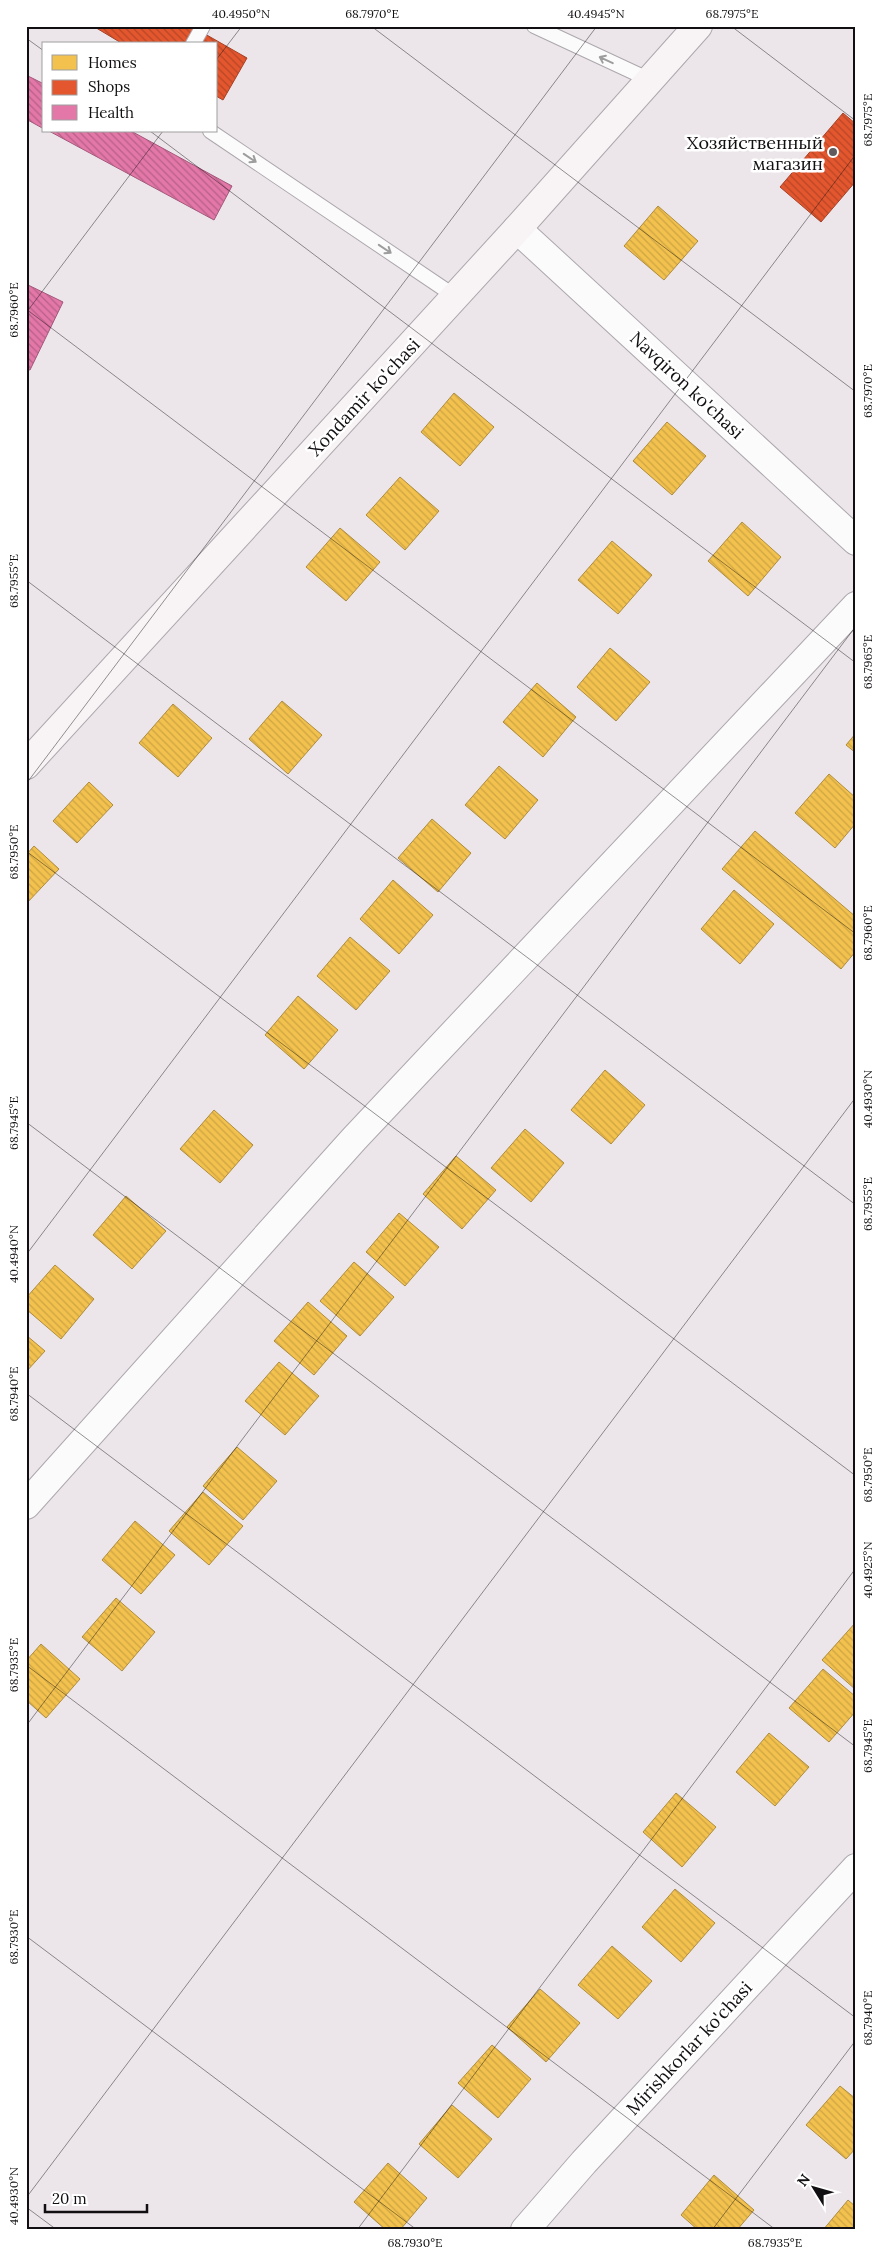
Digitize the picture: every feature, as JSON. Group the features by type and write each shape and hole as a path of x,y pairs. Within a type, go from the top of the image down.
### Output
{"main road":[{"name":"Xondamir ko'chasi","path":"26,765 456,297 698,26"}],"street":[{"name":"Navqiron ko'chasi","path":"517,229 856,541"},
{"path":"26,1504 354,1139 856,606"},
{"name":"Mirishkorlar ko'chasi","path":"525,2230 584,2162 856,1868"}],"lane":[{"path":"194,42 203,26"},
{"path":"534,26 650,80"},
{"path":"211,132 456,297"}],"building: Homes":[{"path":"658,206 698,241 664,280 624,246"},
{"path":"454,393 494,427 460,466 421,432"},
{"path":"667,422 706,456 672,495 633,461"},
{"path":"400,477 439,511 405,550 366,515"},
{"path":"742,522 781,557 748,596 708,561"},
{"path":"340,528 380,562 346,601 306,567"},
{"path":"612,541 652,575 618,614 578,580"},
{"path":"610,648 650,682 616,721 577,687"},
{"path":"537,683 576,717 543,757 503,722"},
{"path":"282,701 322,735 288,774 249,739"},
{"path":"173,704 212,738 178,777 139,743"},
{"path":"856,733 856,753 846,745"},
{"path":"499,766 538,800 505,839 465,805"},
{"path":"829,774 856,798 856,823 835,848 795,813"},
{"path":"89,782 113,805 77,843 53,821"},
{"path":"432,819 471,853 438,892 398,858"},
{"path":"755,831 856,917 856,951 841,969 722,869"},
{"path":"34,846 59,869 26,904 26,855"},
{"path":"393,880 433,915 399,954 360,919"},
{"path":"734,890 774,924 740,964 701,929"},
{"path":"350,937 390,971 356,1010 317,976"},
{"path":"298,996 338,1030 304,1069 265,1035"},
{"path":"605,1070 645,1105 611,1144 571,1110"},
{"path":"214,1110 253,1145 220,1183 180,1149"},
{"path":"525,1129 564,1163 531,1202 491,1168"},
{"path":"456,1156 496,1190 462,1229 423,1194"},
{"path":"126,1196 166,1231 132,1269 93,1235"},
{"path":"399,1213 439,1247 405,1286 366,1252"},
{"path":"354,1262 394,1297 360,1336 320,1301"},
{"path":"55,1265 94,1299 61,1339 26,1309 26,1298"},
{"path":"308,1302 347,1336 314,1375 274,1341"},
{"path":"26,1335 45,1351 26,1372"},
{"path":"279,1362 319,1396 285,1435 245,1401"},
{"path":"237,1447 277,1481 243,1520 203,1486"},
{"path":"203,1492 243,1526 209,1565 169,1531"},
{"path":"135,1521 175,1555 141,1594 102,1560"},
{"path":"116,1598 155,1632 122,1671 82,1637"},
{"path":"856,1622 856,1690 822,1660"},
{"path":"41,1644 80,1679 46,1718 26,1700 26,1661"},
{"path":"823,1669 856,1697 856,1711 829,1742 789,1708"},
{"path":"769,1733 809,1767 775,1806 736,1772"},
{"path":"676,1793 716,1827 682,1867 643,1832"},
{"path":"675,1889 715,1923 681,1962 642,1927"},
{"path":"612,1946 652,1981 618,2019 578,1985"},
{"path":"540,1989 580,2023 546,2062 507,2027"},
{"path":"492,2045 531,2079 498,2118 458,2083"},
{"path":"840,2086 856,2099 856,2148 846,2159 806,2125"},
{"path":"452,2105 492,2139 458,2178 419,2144"},
{"path":"388,2163 427,2198 400,2230 386,2230 354,2202"},
{"path":"714,2175 754,2210 737,2230 698,2230 681,2215"},
{"path":"848,2200 856,2207 856,2230 823,2230"}],"building: Shops":[{"path":"93,26 191,26 247,58 223,100 218,97 218,42 120,42"},
{"name":"Хозяйственный магазин","path":"843,113 856,124 856,181 821,222 780,187"}],"building: Health":[{"path":"26,75 42,83 42,128 26,119"},
{"path":"51,132 133,132 232,186 214,220"},
{"path":"26,284 63,302 30,370 26,369"}],"place":[{"name":"Хозяйственный магазин","path":"833,152"}]}
